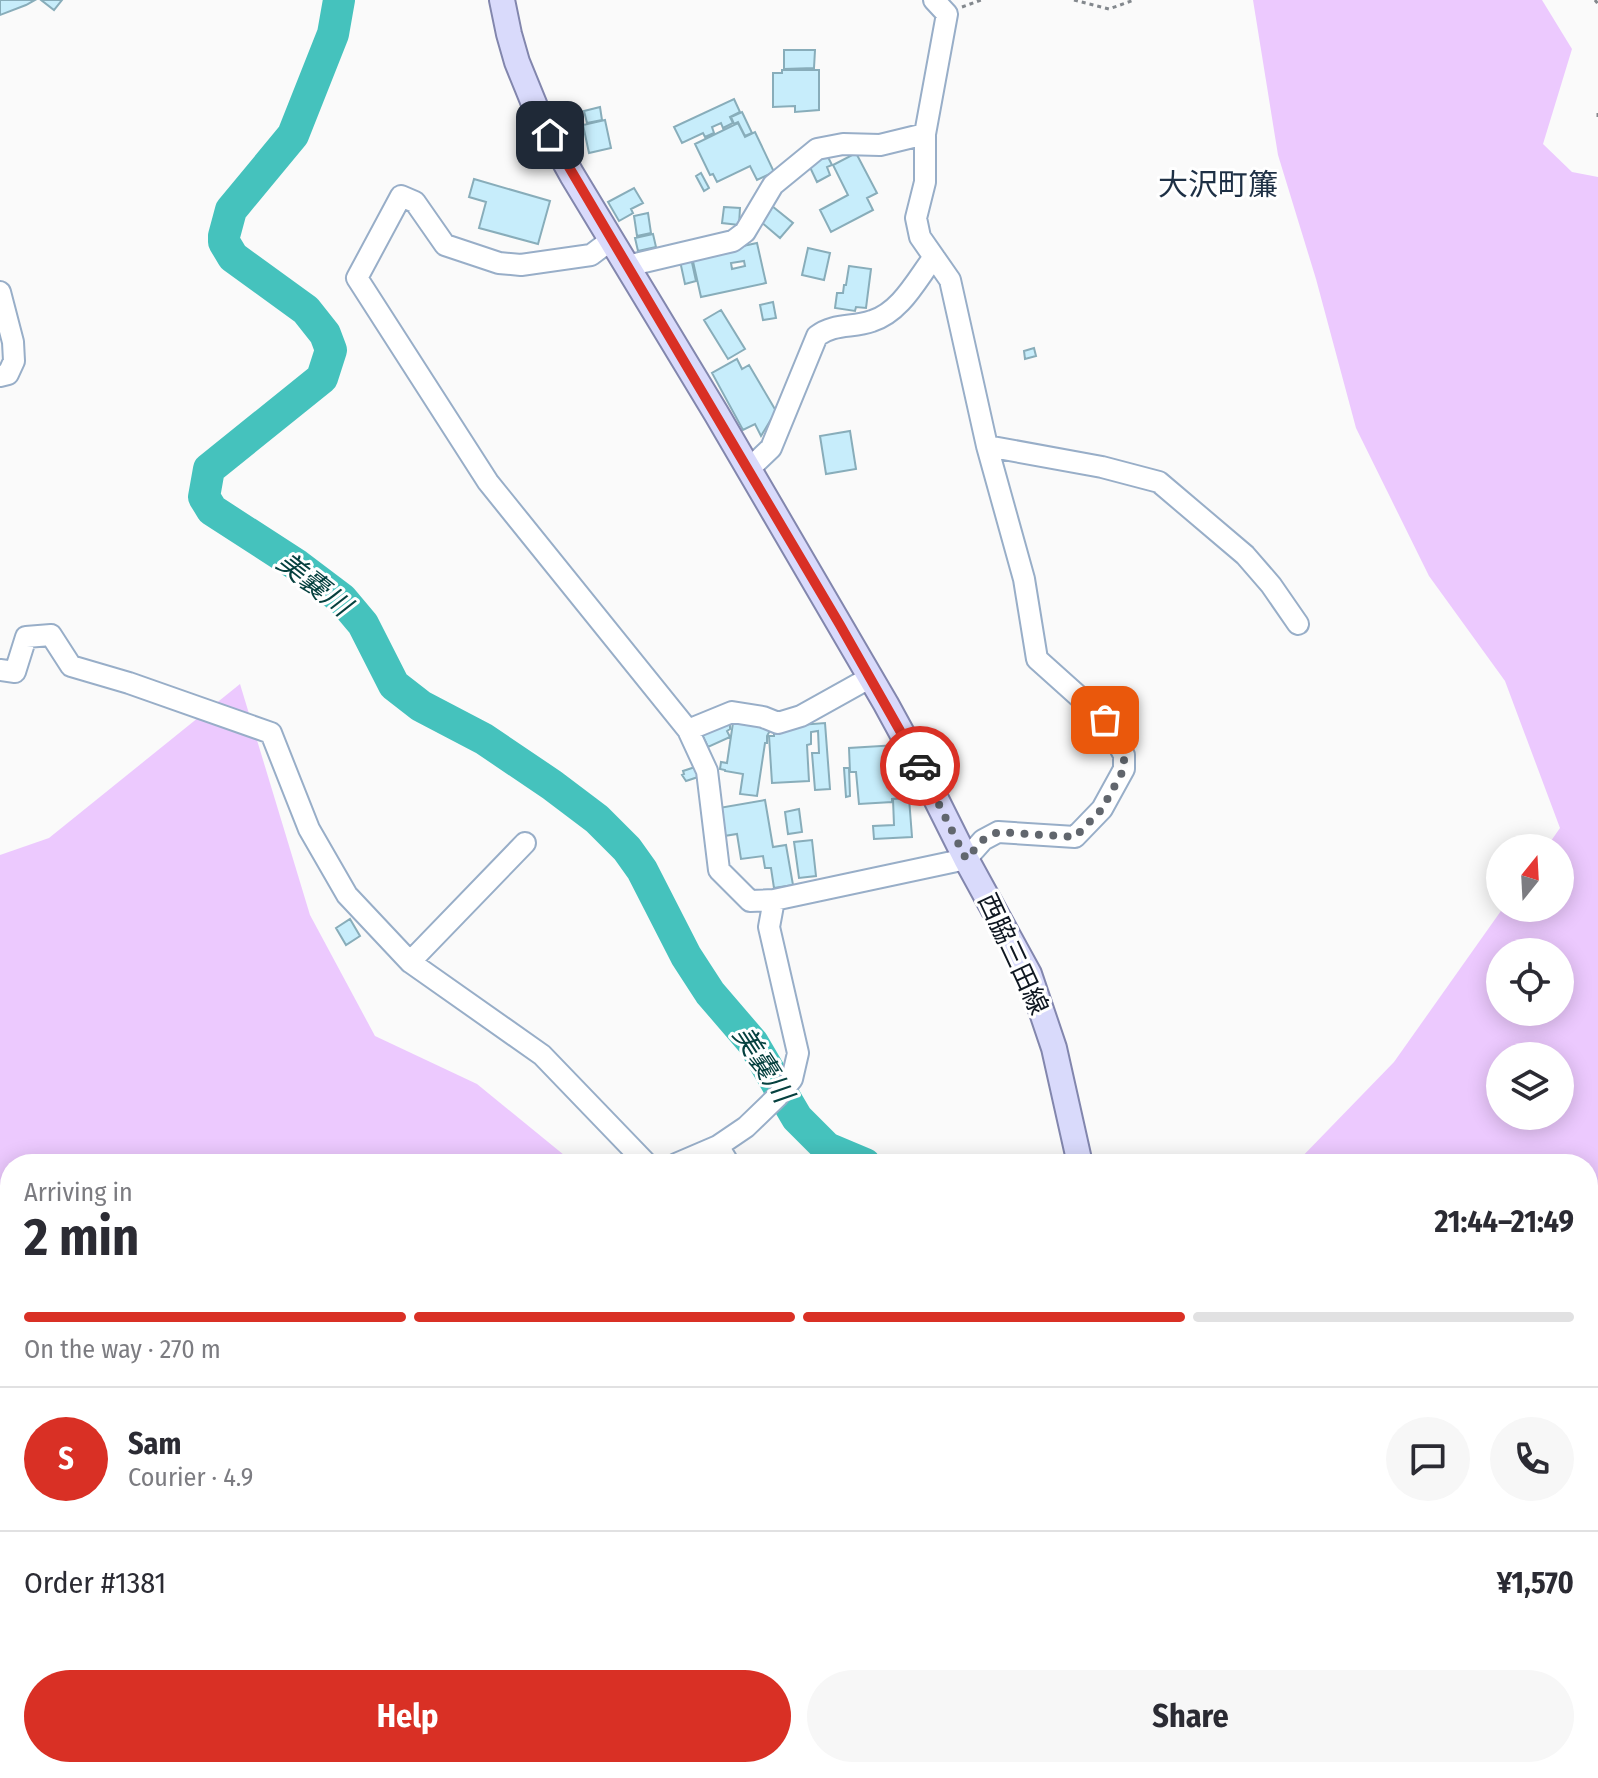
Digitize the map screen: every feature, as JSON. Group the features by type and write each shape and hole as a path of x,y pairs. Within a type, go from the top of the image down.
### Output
{"main road":[{"name":"西脇三田線","path":"502,0 517,62 539,116 871,677 1029,974 1054,1048 1078,1154"}],"street":[{"path":"611,240 591,255 521,265 499,263 445,245 415,202 401,196 357,278 488,482 688,730 707,771 719,870 750,901 774,900 966,859 983,840 998,832 1075,837 1102,809 1124,769 1124,755 1105,720 1037,659 1024,579 987,446 950,280 920,237 916,218 925,182 925,134 947,14 934,0"},
{"path":"627,266 733,241 745,232 773,185 817,149 843,144 880,145 925,134"},
{"path":"749,469 771,448 817,336 827,329 874,321 898,305 934,257"},
{"path":"0,292 13,342 14,361 8,374 0,376"},
{"path":"987,446 1102,467 1159,482 1245,555 1298,624"},
{"path":"0,670 15,672 26,637 51,635 71,666 271,733 309,829 347,895 410,962 542,1055 637,1154"},
{"path":"688,730 732,712 778,723 801,716 871,677"},
{"path":"410,962 525,843"},
{"path":"725,1154 792,1079 798,1053 769,927 774,900"}],"path":[{"path":"1074,0 1109,9 1134,0"}],"shaded area":[{"path":"1253,0 1542,0 1572,49 1543,144 1572,172 1598,177 1598,1154 1305,1154 1394,1062 1493,922 1574,922 1574,834 1556,834 1560,828 1505,681 1429,576 1356,428 1316,279 1278,155"},
{"path":"240,684 310,915 375,1036 477,1084 563,1154 0,1154 0,855 49,838"}],"building":[{"path":"0,0 35,0 0,15"},
{"path":"41,0 62,0 54,10"},
{"path":"784,50 815,50 814,68 784,69"},
{"path":"782,70 819,70 819,110 795,112 795,106 773,107 773,73 782,73"},
{"path":"734,99 740,112 730,117 733,123 723,128 721,123 712,127 714,133 705,137 703,133 682,143 674,127"},
{"path":"600,107 602,120 587,123 584,111"},
{"path":"742,112 752,133 745,136 738,122 734,124 731,117"},
{"path":"605,120 611,148 589,153 583,125"},
{"path":"738,123 745,137 755,132 774,172 757,180 750,166 717,182 713,174 710,175 695,144"},
{"path":"856,153 877,193 867,198 873,210 831,232 820,210 848,195 833,165"},
{"path":"827,155 832,165 827,167 830,175 817,182 808,163"},
{"path":"701,173 709,188 704,191 696,176"},
{"path":"474,179 550,201 538,244 479,228 486,202 469,197"},
{"path":"634,188 643,203 619,221 608,202"},
{"path":"772,206 793,223 780,238 760,221"},
{"path":"724,207 740,208 739,225 722,223"},
{"path":"648,213 651,233 637,236 634,216"},
{"path":"653,234 656,247 638,251 635,238"},
{"path":"757,243 766,283 701,297 692,257","holes":["744,261 745,266 732,269 731,263"]},
{"path":"808,248 830,253 824,280 802,275"},
{"path":"691,258 696,281 685,284 680,261"},
{"path":"849,266 871,269 866,308 856,307 855,311 835,308 837,293 843,293 846,285"},
{"path":"773,302 776,318 763,320 760,305"},
{"path":"721,310 745,349 728,359 704,320"},
{"path":"1034,348 1036,356 1025,359 1024,351"},
{"path":"737,359 742,369 749,365 776,411 761,436 755,424 743,430 712,373"},
{"path":"850,431 856,469 826,474 820,436"},
{"path":"734,716 773,725 765,743 757,796 740,794 743,774 720,769 721,762 727,763"},
{"path":"730,718 730,729 727,731 730,737 708,747 701,732"},
{"path":"825,723 830,789 815,790 812,753 819,753 818,731 811,732 811,744 807,745 809,781 772,783 769,736 774,736 774,727"},
{"path":"897,745 902,798 892,799 892,802 859,804 856,772 850,772 849,748"},
{"path":"903,765 906,765 909,798 903,798"},
{"path":"695,767 698,777 686,781 683,771"},
{"path":"844,768 849,768 850,796 846,797"},
{"path":"909,798 912,837 874,839 873,826 894,825 893,799"},
{"path":"765,800 773,847 786,845 793,885 774,888 771,868 765,868 763,856 741,859 737,834 724,836 719,808"},
{"path":"799,809 802,832 788,834 785,812"},
{"path":"812,840 816,876 799,878 794,842"},
{"path":"350,919 360,936 346,945 336,928"}],"waterway":[{"name":"美嚢川","path":"339,0 333,34 293,135 231,210 224,236 233,257 306,310 325,334 331,350 322,378 209,469 204,497 212,510 297,565 342,599 363,624 394,685 421,706 484,739 552,785 597,819 627,849 642,870 686,956 710,993 753,1043 797,1118 827,1148 841,1154"}],"way so far":[{"path":"920,766 966,859 983,840 998,832 1075,837 1102,809 1124,769 1124,755 1105,720"}],"district":[{"name":"大沢町簾","path":"1218,185"}],"route":[{"path":"550,135 716,413 920,766"}]}
